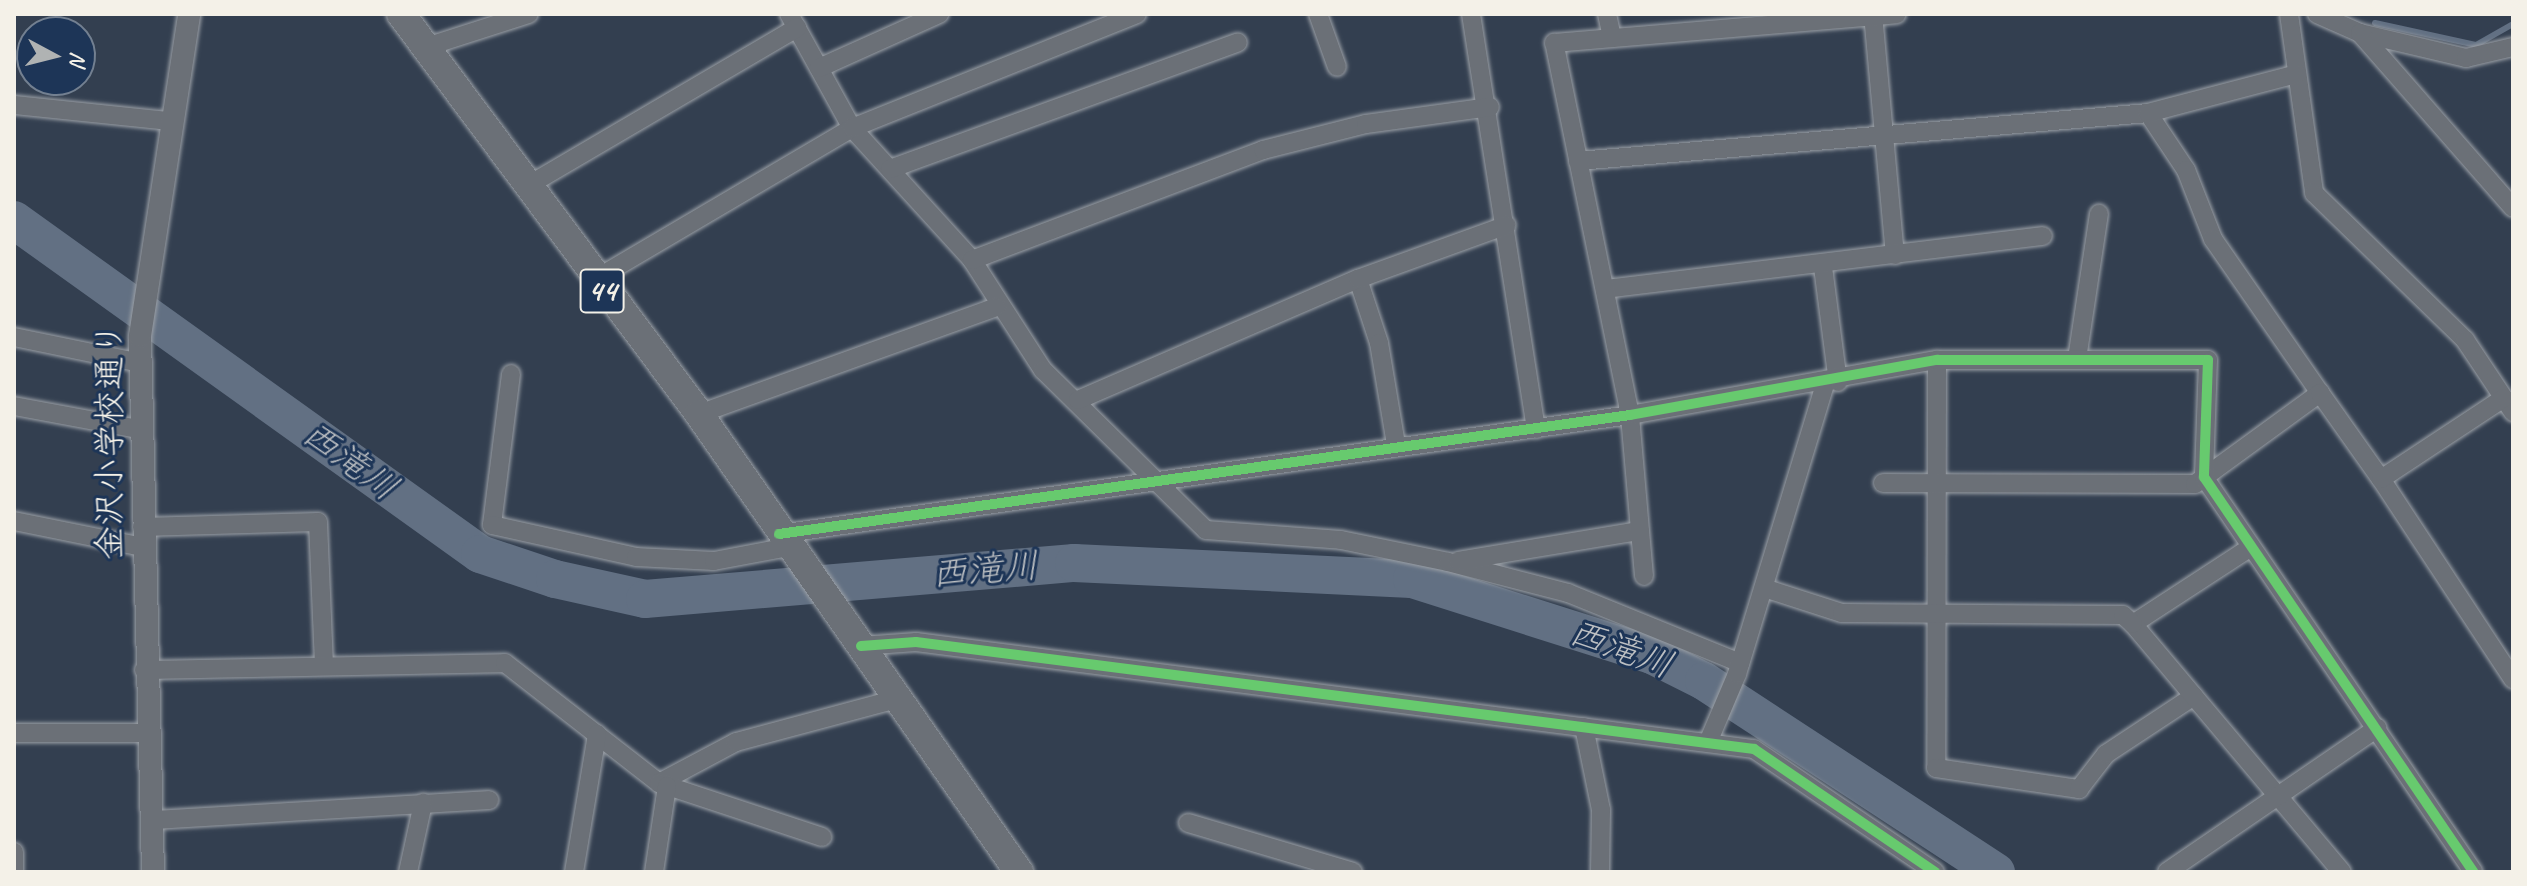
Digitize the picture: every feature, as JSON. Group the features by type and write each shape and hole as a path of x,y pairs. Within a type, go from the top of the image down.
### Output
{"main road":[{"name":"44","path":"401,14 529,185 594,280 699,414 790,550 1019,872"}],"street":[{"name":"金沢小学校通り","path":"153,872 155,820 144,670 140,336 143,287 168,121 189,14"},
{"path":"426,47 529,14"},
{"path":"819,68 939,14"},
{"path":"594,280 852,128 1137,14"},
{"path":"1318,14 1337,67"},
{"path":"1471,14 1490,107 1536,429"},
{"path":"1607,14 1612,37"},
{"path":"1644,576 1630,415 1554,43 1897,14"},
{"path":"2289,14 2314,193 2465,340 2509,403 2381,479"},
{"path":"2317,14 2360,33 2466,58 2513,47"},
{"path":"2360,33 2365,14"},
{"path":"1873,15 1895,255"},
{"path":"529,185 793,21 852,128 972,260 996,307 1043,370 1078,400 1206,530 1341,540 1448,562 1568,593 1739,668"},
{"path":"2360,33 2513,208"},
{"path":"890,169 1238,42"},
{"path":"1578,161 2148,113 2297,74"},
{"path":"14,105 168,121"},
{"path":"972,260 1263,150 1366,124 1490,107"},
{"path":"2148,113 2186,170 2213,239 2381,479 2513,679"},
{"path":"2077,359 2099,214"},
{"path":"1078,400 1358,279 1507,225"},
{"path":"1605,289 1823,267 2043,236"},
{"path":"1709,740 1739,668 1832,383 1823,267"},
{"path":"1358,279 1379,343 1396,445"},
{"path":"699,414 996,307"},
{"path":"14,337 141,363"},
{"path":"1937,360 1933,610 1936,768 2079,789 2106,754 2194,696"},
{"path":"511,374 492,525 636,557 714,561 1157,483 1396,445 1536,429 1832,383 1937,360 2208,360 2204,477 2473,872"},
{"path":"1883,483 2195,484 2320,393"},
{"path":"14,406 143,430"},
{"path":"14,521 143,537 318,522 324,666"},
{"path":"1448,562 1640,531"},
{"path":"2133,624 2251,547"},
{"path":"1764,588 1842,613 1933,610 2123,615 2278,792 2342,872"},
{"path":"861,646 916,642 1584,727 1709,740 1785,766 1935,872"},
{"path":"144,670 505,663 663,784 822,837"},
{"path":"663,784 736,742 897,699"},
{"path":"1584,727 1601,810 1600,872"},
{"path":"2167,872 2278,792 2377,728"},
{"path":"14,733 149,733"},
{"path":"574,872 597,734"},
{"path":"654,872 663,784"},
{"path":"155,820 489,800"},
{"path":"408,872 423,803"},
{"path":"1188,823 1316,868 1353,872"},
{"path":"14,852 14,872"}],"waterway":[{"path":"2375,23 2476,45 2513,24"},
{"name":"西滝川","path":"14,220 480,554 555,579 645,599 1074,563 1412,579 1652,655 1704,681 1996,872"}],"cycle path":[{"path":"779,534 1630,415 1937,360 2208,360 2204,477 2473,872"},
{"path":"861,646 916,642 1754,749 1935,872"}]}
